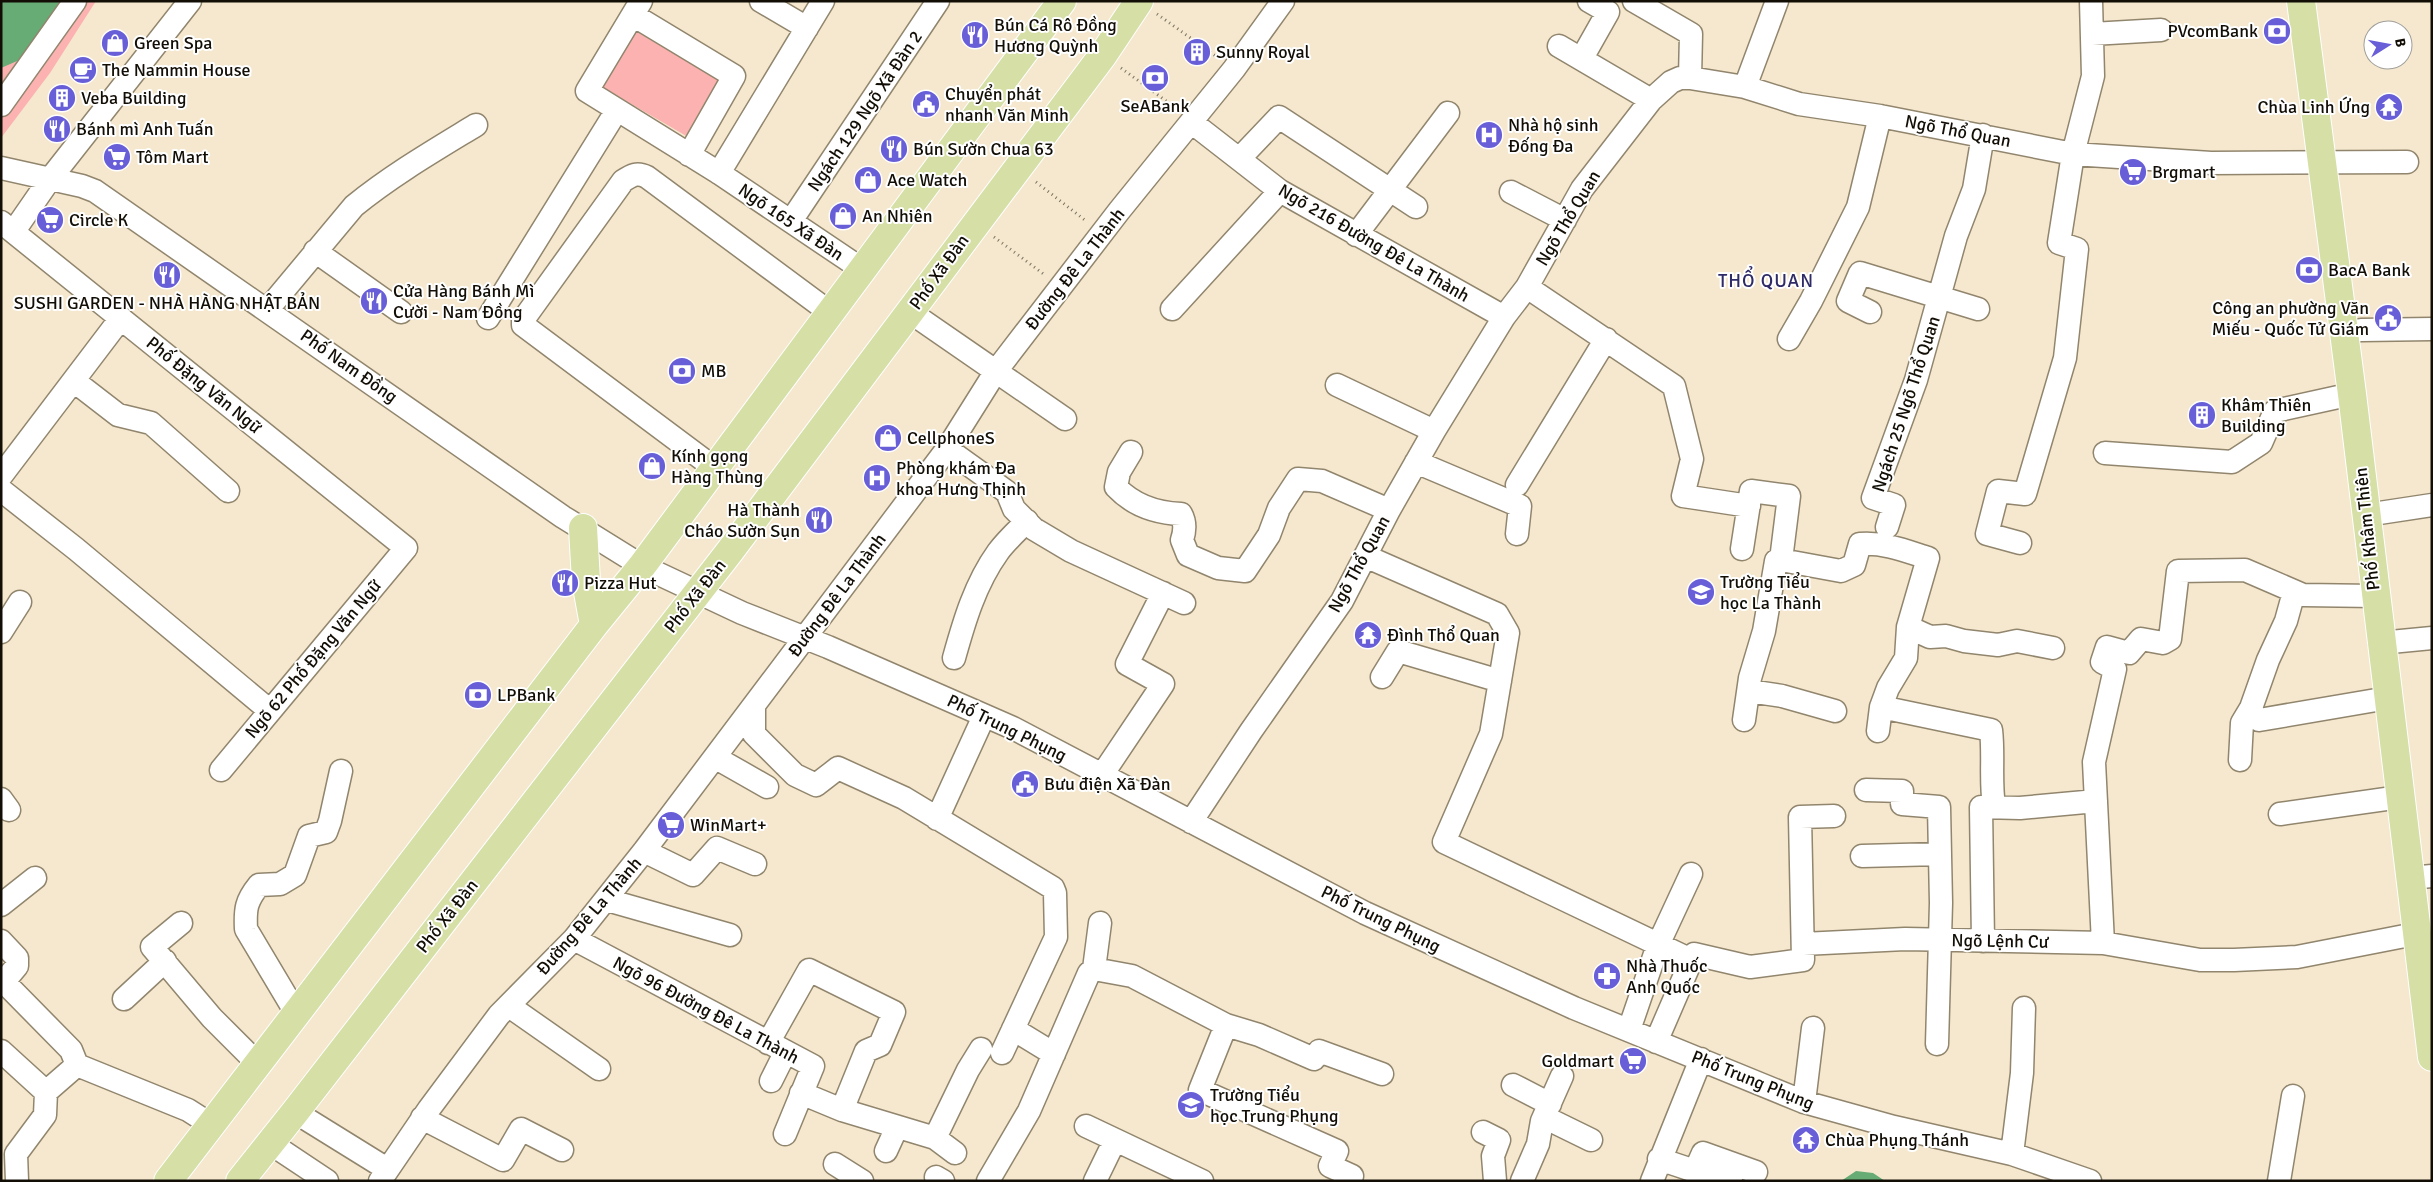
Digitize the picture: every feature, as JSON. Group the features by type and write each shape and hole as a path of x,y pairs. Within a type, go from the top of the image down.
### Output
{"main road":[{"path":"168,1181 594,624 642,566 713,468 832,314 1062,1"},
{"name":"Phố Khâm Thiên","path":"2301,1 2352,394 2380,643 2400,797 2420,877 2422,948 2432,1057"},
{"name":"Phố Xã Đàn","path":"240,1181 699,592 1103,55 1148,7"},
{"path":"583,528 586,581 594,624"}],"street":[{"path":"1,104 75,1"},
{"path":"7,226 50,179 190,1"},
{"path":"761,1 807,28"},
{"path":"719,173 824,1"},
{"name":"Ngách 129 Ngõ Xã Đàn 2","path":"791,222 938,1"},
{"name":"Đường Đê La Thành","path":"383,1175 422,1118 509,1006 574,939 607,900 716,758 804,637 820,620 947,449 996,371 1102,233 1203,105 1234,69 1283,1"},
{"path":"1582,58 1608,12 1589,1"},
{"path":"1634,1 1691,34 1690,78"},
{"path":"1745,87 1777,1"},
{"path":"2020,543 1987,534 1998,491 2025,494 2064,358 2078,249 2060,243 2073,154 2093,76 2090,1"},
{"path":"637,8 734,76 689,155"},
{"name":"Ngõ 165 Xã Đàn","path":"637,8 587,91 719,173 864,270"},
{"path":"2092,34 2161,30"},
{"path":"1559,46 1651,100"},
{"name":"Ngõ Thổ Quan","path":"1191,822 1251,731 1342,601 1389,510 1434,431 1504,317 1527,287 1582,189 1651,100 1671,82 1680,78 1690,78 1745,87 1799,104 1880,116 2073,154 2211,163 2407,162"},
{"path":"1179,137 1200,128 1203,105"},
{"path":"488,318 617,110"},
{"path":"1356,235 1448,112"},
{"path":"1790,339 1858,207 1880,116"},
{"path":"1240,158 1278,117 1416,207"},
{"path":"268,309 347,213 372,192 476,126"},
{"name":"Ngõ 216 Đường Đê La Thành","path":"1200,128 1280,191 1504,317"},
{"name":"Ngách 25 Ngõ Thổ Quan","path":"1887,527 1894,505 1874,498 1916,380 1956,236 1974,189 1983,135"},
{"path":"646,162 705,203 721,231"},
{"path":"1,168 50,179"},
{"path":"713,468 527,330 523,325 524,320 623,181 632,175 640,174 647,177 832,314"},
{"name":"Phố Nam Đồng","path":"50,179 95,191 583,528 642,566 699,592"},
{"path":"1172,309 1280,191"},
{"path":"1511,192 1566,220"},
{"name":"Phố Đặng Văn Ngữ","path":"7,226 406,548"},
{"path":"315,251 401,312"},
{"path":"1870,312 1848,301 1860,273 1940,296"},
{"path":"1527,287 1674,386 1692,459 1683,496 1749,506"},
{"name":"Ngách 25 Ngõ Thổ Quan","path":"1940,296 1978,308"},
{"path":"910,312 1065,419"},
{"path":"1,476 121,318"},
{"path":"2343,333 2362,330 2432,329"},
{"path":"1518,485 1606,339"},
{"path":"558,367 627,418 649,420"},
{"path":"74,381 118,415 151,423 228,491"},
{"path":"1337,385 1434,431"},
{"path":"2106,453 2232,462 2261,443 2275,411 2352,394"},
{"path":"947,449 1007,492 1014,509 1034,529 1071,551 1184,603"},
{"path":"1131,452 1119,472 1116,487 1128,500 1152,509 1181,514 1184,520 1185,531 1182,540 1188,555 1218,568 1245,571 1269,535 1279,508 1298,479 1322,481 1389,510"},
{"path":"1416,462 1520,506 1517,534"},
{"path":"1,490 76,549 269,710"},
{"path":"1742,548 1751,491 1789,496 1782,560"},
{"path":"2366,515 2432,505"},
{"path":"954,658 964,622 979,584 998,552 1027,521"},
{"path":"1744,720 1764,631 1776,561 1782,560 1841,571 1854,565 1860,544 1870,543 1886,545 1928,558 1908,628 1906,658 1888,688 1881,707 1878,731"},
{"name":"Ngõ 62 Phố Đặng Văn Ngữ","path":"221,770 269,710 406,548"},
{"path":"1365,556 1496,614 1508,633 1492,734 1444,842 1691,960"},
{"path":"2103,943 2094,762 2115,669 2102,662 2107,647 2129,653 2141,639 2163,643 2170,639 2178,571 2245,570 2303,595 2375,596"},
{"name":"Phố Trung Phụng","path":"699,592 742,613 804,637 984,716 1102,775 1365,913 1574,1008 1804,1102 1876,1122 2012,1154 2090,1181"},
{"path":"2240,760 2242,723 2251,708 2268,660 2286,621 2294,592"},
{"path":"1102,775 1163,684 1127,664 1163,593"},
{"path":"1,632 20,602"},
{"path":"1908,628 1930,637 1946,636 1964,641 1998,645 2016,641 2053,648"},
{"path":"2380,643 2432,638"},
{"path":"1382,677 1398,651 1500,681"},
{"path":"1749,691 1782,696 1835,711"},
{"path":"2259,720 2388,698"},
{"path":"1881,707 1992,730 1994,752 1991,790 1994,806"},
{"path":"754,708 754,734 795,775 816,786 838,768 904,798 1050,884 1055,893 1056,937 1013,1029 968,1070 935,1138"},
{"path":"937,819 984,716"},
{"path":"716,758 767,787"},
{"path":"296,1013 246,929 246,913 249,897 259,885 280,884 294,874 309,836 326,832 341,771"},
{"path":"1866,790 1902,791 1902,804 1938,806 1941,903 1937,1044"},
{"path":"2280,814 2400,797"},
{"path":"1983,941 1981,807 2020,808 2096,801"},
{"path":"1656,1042 1694,954 1750,967 1803,960 1791,817 1834,816"},
{"path":"644,851 693,875 717,848 755,864"},
{"path":"1862,856 1939,854"},
{"path":"1629,1030 1658,944 1691,874"},
{"path":"1,905 35,878"},
{"path":"607,900 730,935"},
{"path":"181,923 152,947 212,1018 257,1063"},
{"path":"1094,969 1100,923"},
{"name":"Ngõ 96 Đường Đê La Thành","path":"574,939 812,1066 785,1134"},
{"name":"Ngõ Lệnh Cư","path":"1803,944 1905,939 2103,943 2200,960 2297,957 2422,948"},
{"path":"1,941 17,958 17,966 7,978 7,985 71,1050 77,1065 188,1110 210,1124"},
{"path":"124,999 165,962"},
{"path":"988,1181 1029,1112 1088,973 1094,969 1132,976 1226,1025 1259,1035 1314,1059 1319,1051 1382,1074"},
{"path":"771,1081 776,1048 809,970 894,1012 880,1045 866,1051 842,1110"},
{"path":"509,1006 599,1069"},
{"path":"2012,1154 2022,1073 2024,1008"},
{"path":"1226,1025 1200,1090 1337,1150 1330,1166 1352,1176 1352,1180"},
{"path":"1804,1102 1813,1028"},
{"path":"1013,1029 1054,1054"},
{"path":"1,1050 46,1092"},
{"path":"1652,1181 1659,1159 1701,1059"},
{"path":"17,1181 16,1154 45,1115 46,1092 77,1065"},
{"path":"1522,1181 1538,1144 1547,1110 1562,1076"},
{"path":"1513,1085 1591,1140"},
{"path":"801,1093 842,1110 935,1138 955,1153"},
{"path":"2279,1181 2293,1096"},
{"path":"295,1112 383,1175"},
{"path":"422,1118 503,1160 521,1129 562,1150"},
{"path":"1086,1126 1202,1181"},
{"path":"886,1152 897,1127"},
{"path":"1483,1132 1498,1140 1493,1156 1495,1181"},
{"path":"1095,1181 1115,1140"},
{"path":"270,1144 327,1181"},
{"path":"1659,1159 1695,1171 1703,1153 1756,1172"},
{"path":"835,1164 862,1181"},
{"path":"1696,1168 1731,1181"}],"path":[{"path":"1148,7 1234,69"},
{"path":"1103,55 1174,106"},
{"path":"1018,168 1102,233"},
{"path":"975,223 1062,287"}],"shaded area":[{"path":"1,1 96,1 50,73 1,138"},
{"path":"1,1 62,1 24,58 1,68"},
{"path":"635,29 721,79 688,137 602,87"},
{"path":"1856,1171 1873,1173 1885,1181 1841,1181"}],"place":[{"name":"PVcomBank","path":"2277,31"},
{"name":"Bún Cá Rô Đồng Hương Quỳnh","path":"975,35"},
{"name":"Green Spa","path":"115,43"},
{"name":"Sunny Royal","path":"1197,52"},
{"name":"The Nammin House","path":"83,70"},
{"name":"SeABank","path":"1155,78"},
{"name":"Veba Building","path":"62,98"},
{"name":"Chuyển phát nhanh Văn Minh","path":"926,104"},
{"name":"Chùa Linh Ứng","path":"2389,107"},
{"name":"Bánh mì Anh Tuấn","path":"57,129"},
{"name":"Nhà hộ sinh Đống Đa","path":"1489,135"},
{"name":"Bún Sườn Chua 63","path":"894,149"},
{"name":"Tôm Mart","path":"117,157"},
{"name":"Brgmart","path":"2133,172"},
{"name":"Ace Watch","path":"868,180"},
{"name":"An Nhiên","path":"843,216"},
{"name":"Circle K","path":"50,220"},
{"name":"BacA Bank","path":"2309,270"},
{"name":"SUSHI GARDEN - NHÀ HÀNG NHẬT BẢN","path":"167,275"},
{"name":"Cửa Hàng Bánh Mì Cười - Nam Đồng","path":"374,301"},
{"name":"Công an phường Văn Miếu - Quốc Tử Giám","path":"2388,318"},
{"name":"MB","path":"682,371"},
{"name":"Khâm Thiên Building","path":"2202,415"},
{"name":"CellphoneS","path":"888,438"},
{"name":"Kính gọng Hàng Thùng","path":"652,466"},
{"name":"Phòng khám Đa khoa Hưng Thịnh","path":"877,478"},
{"name":"Hà Thành Cháo Sườn Sụn","path":"819,520"},
{"name":"Pizza Hut","path":"565,583"},
{"name":"Trường Tiểu học La Thành","path":"1701,592"},
{"name":"Đình Thổ Quan","path":"1368,635"},
{"name":"LPBank","path":"478,695"},
{"name":"Bưu điện Xã Đàn","path":"1025,784"},
{"name":"WinMart+","path":"671,825"},
{"name":"Nhà Thuốc Anh Quốc","path":"1607,976"},
{"name":"Goldmart","path":"1633,1061"},
{"name":"Trường Tiểu học Trung Phụng","path":"1191,1105"},
{"name":"Chùa Phụng Thánh","path":"1806,1140"}],"district":[{"name":"THỔ QUAN","path":"1766,281"}]}
